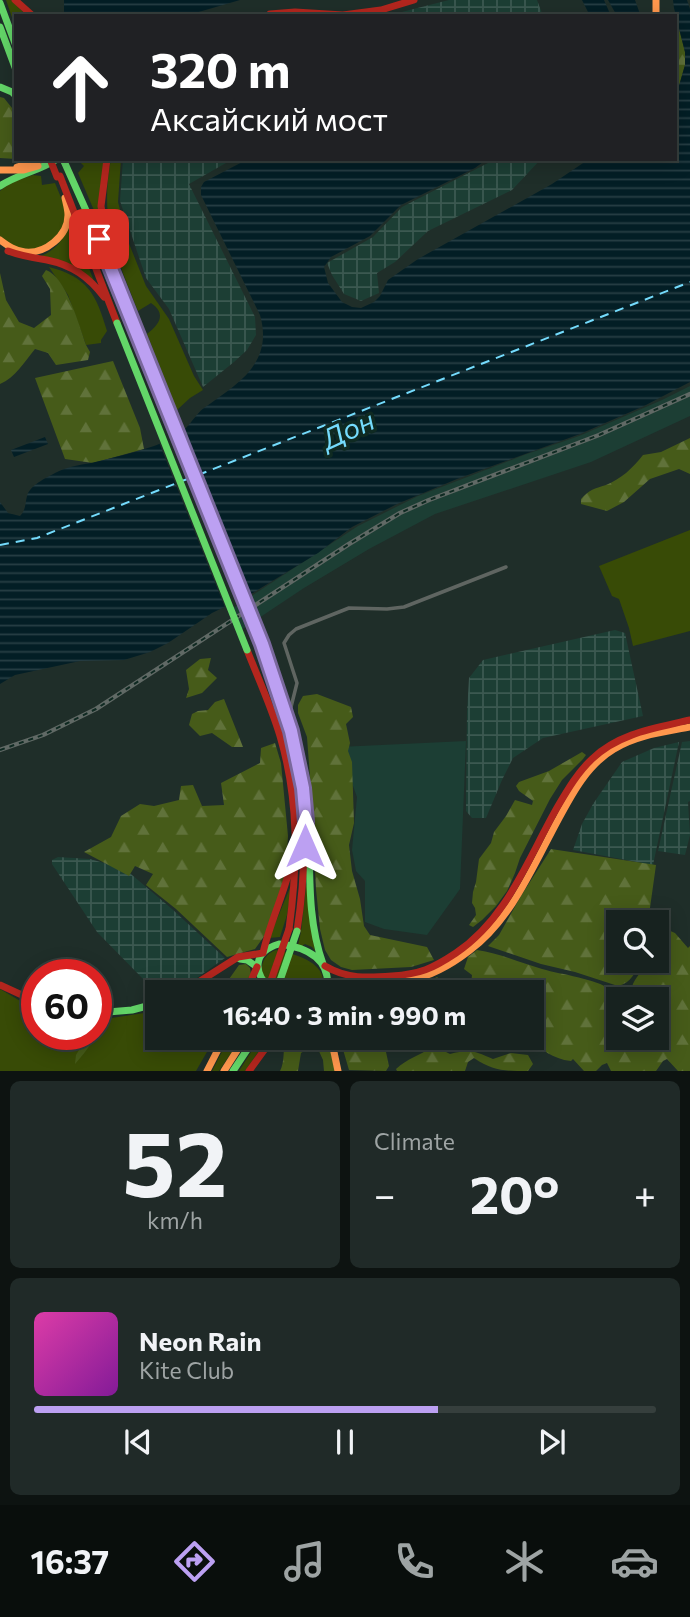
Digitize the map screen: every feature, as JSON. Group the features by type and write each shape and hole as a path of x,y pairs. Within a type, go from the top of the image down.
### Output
{"main road":[{"path":"15,0 31,14"},
{"path":"372,14 414,0"},
{"path":"0,3 14,41"},
{"path":"271,14 353,14 381,10"},
{"path":"0,27 14,65"},
{"path":"0,169 24,170 47,161"},
{"path":"0,186 11,179 49,165 51,161"},
{"path":"0,240 12,249 28,252 47,248 57,240 68,216 66,199 53,161"},
{"path":"65,161 110,264 262,644 288,721 303,788 306,822 303,895 278,980"},
{"path":"107,161 101,206 110,264"},
{"path":"58,176 280,735 293,790 296,873 293,930 272,980"},
{"path":"0,246 18,256 57,262 76,269 90,279 109,304"},
{"path":"252,980 260,956 271,946 278,944 307,953 346,977 408,975 431,967 481,934 508,899 581,769 608,745 690,720"},
{"path":"402,980 421,977 444,967 485,938 512,903 572,794 587,774 611,751 628,739 690,727"},
{"path":"263,953 290,870 294,812"},
{"path":"306,822 310,842 310,909 315,942 329,980"},
{"path":"201,980 230,961 263,953"},
{"path":"230,961 247,960 257,968 262,980"},
{"path":"0,985 21,995"},
{"path":"112,1012 145,1006"},
{"path":"206,1071 217,1050"},
{"path":"224,1071 237,1050"},
{"path":"233,1071 248,1050"},
{"path":"249,1071 265,1050"},
{"path":"334,1050 338,1071"}],"street":[{"path":"288,721 297,683 285,643 296,629 349,608 404,607 506,566"}],"shaded area":[{"path":"449,0 537,0 542,14 394,14"},
{"path":"123,161 229,161 189,184 255,317 256,335 247,350 203,387 169,309 146,278 120,201"},
{"path":"539,161 512,190 428,231 395,262 377,273 379,293 361,301 344,294 327,263 373,237 402,207 490,162"},
{"path":"690,386 690,416 591,462 435,514 369,549 241,630 233,608 358,526 418,496 579,436"},
{"path":"615,630 625,633 643,716 543,738 513,758 486,818 472,818 466,811 469,678 483,660"},
{"path":"466,741 460,889 427,935 384,929 365,922 365,881 356,871 352,850 357,797 339,747"},
{"path":"690,741 690,835 685,855 658,851 682,742"},
{"path":"679,742 653,865 573,850 582,824 593,804 622,762 654,748"},
{"path":"58,857 90,859 125,869 225,958 194,980 145,981 97,932 52,864 52,860"}],"green space":[{"path":"6,0 11,0 25,14 14,14 14,23"},
{"path":"679,29 685,52 685,65 677,93"},
{"path":"0,97 14,110 14,159 0,158"},
{"path":"79,161 105,161 99,222 78,173 84,166"},
{"path":"111,161 121,161 118,202 128,241 146,286 169,319 203,390 177,410 147,334 158,323 159,311 151,303 138,311 117,255 108,220"},
{"path":"33,175 41,176 42,185 55,183 66,217 62,228 50,244 33,250 21,250 0,236 0,191 10,183"},
{"path":"71,220 95,284 76,268 42,259 41,256 60,242"},
{"path":"49,267 73,276 89,289 99,307 107,331 101,343 86,345 68,295"},
{"path":"46,270 53,274 66,292 90,352 88,360 56,365 48,353 35,349 15,373 0,384 0,273 6,300 19,322 34,328 51,315 50,289 42,276"},
{"path":"113,361 140,428 144,449 93,463 65,459 35,378"},
{"path":"690,438 690,474 679,469 650,479 624,502 607,511 581,504 581,499 587,493 622,476 643,455 661,452"},
{"path":"690,530 690,631 633,646 619,599 612,596 599,566"},
{"path":"211,658 208,670 217,678 202,693 186,698 189,689 186,670 200,659"},
{"path":"317,694 351,707 353,717 346,724 350,743 348,751 352,762 354,823 349,845 364,926 370,935 427,947 434,960 411,967 352,970 331,960 325,950 316,889 307,737 298,713 298,705 303,696"},
{"path":"224,699 243,747 232,747 212,733 200,736 189,725 192,714 208,710 215,702"},
{"path":"275,743 281,763 288,836 286,873 265,935 255,949 227,957 146,885 153,874 135,866 129,876 84,852 111,837 121,816 140,804 154,806 179,800 181,786 193,785 202,806 224,805 221,783 260,763 261,748"},
{"path":"582,752 586,755 562,780 550,799 520,858 507,891 482,920 473,927 469,925 476,915 472,903 479,859 515,800 532,805 533,801 516,786 519,782 549,771"},
{"path":"551,849 656,865 650,910 606,910 606,973 634,973 623,985 618,986 541,964 488,946 499,935"},
{"path":"307,885 315,951 305,944 298,945"},
{"path":"290,888 287,915 280,937 269,938"},
{"path":"669,930 675,933 688,948 690,946 690,1071 678,1071 667,1059 656,1071 611,1071 607,1063 596,1071 584,1071 573,1059 564,1060 543,1050 544,980 471,980 472,975 464,969 468,957 477,950 604,986 606,1050 669,1050 669,987 632,987 640,973 669,973"},
{"path":"276,950 303,958 318,968 323,980 264,980 262,965 269,954"},
{"path":"246,964 251,974 247,980 228,980 239,965"},
{"path":"0,989 21,1001 21,1050 112,1050 112,1018 145,1013 145,1050 208,1050 196,1071 0,1071"},
{"path":"79,1050 87,1050 75,1064"},
{"path":"223,1050 233,1050 219,1071 212,1071"},
{"path":"252,1050 260,1050 245,1071 239,1071"},
{"path":"284,1050 306,1050 301,1053 298,1071 280,1071"},
{"path":"318,1050 331,1050 335,1071 324,1071"},
{"path":"343,1050 386,1052 389,1066 386,1071 349,1070"},
{"path":"427,1050 445,1050 450,1054 472,1052 493,1059 511,1053 528,1055 533,1064 528,1071 506,1070 487,1066 474,1058 468,1062 465,1071 397,1071 405,1062"}],"water":[{"path":"64,0 240,0 192,14 64,14"},
{"path":"582,0 604,0 610,14 589,14"},
{"path":"608,0 635,0 640,14 616,14"},
{"name":"Дон","path":"673,0 687,0 690,9 690,382 580,434 397,504 352,527 318,553 251,594 212,613 150,652 124,660 80,661 15,675 0,684 0,502 8,513 20,516 31,488 55,473 73,466 146,449 175,436 186,428 201,410 240,381 257,360 262,347 263,332 260,315 201,195 204,182 244,161 484,161 401,205 370,236 331,257 324,267 328,283 342,302 361,308 374,302 388,280 418,259 552,184 586,161 677,161 677,93 685,65 685,52"},
{"path":"45,437 48,444 14,457 11,450"}],"pier":[{"path":"181,428 248,599 226,610 158,440"}],"ferry route":[{"path":"198,475 690,282"},
{"path":"182,481 193,477"},
{"path":"0,545 37,538 177,483"}],"railway":[{"path":"0,750 43,735 96,709 400,513 599,435 690,394"}],"traffic: fast":[{"path":"0,3 14,41"},
{"path":"0,27 14,65"},
{"path":"0,87 14,94"},
{"path":"0,186 54,161"},
{"path":"64,161 131,317"},
{"path":"117,323 247,650"},
{"path":"309,835 312,916 323,964"},
{"path":"280,980 297,931"},
{"path":"263,980 258,964 260,958 264,952 279,944 299,948 316,957 326,971 328,980"},
{"path":"240,959 257,967"},
{"path":"112,1012 145,1006"},
{"path":"233,1071 247,1050"}],"traffic: slow":[{"path":"656,0 656,14"},
{"path":"17,167 37,161"},
{"path":"0,170 24,170 38,166"},
{"path":"0,240 25,252 47,247 60,236 67,223 65,198"},
{"path":"131,317 262,644"},
{"path":"406,980 442,969 484,938 498,923 520,891 575,790 596,763 614,749 632,740 690,727"},
{"path":"207,1071 218,1050"},
{"path":"224,1071 237,1050"},
{"path":"334,1050 338,1071"}],"traffic: jam":[{"path":"15,0 31,14"},
{"path":"381,10 414,0"},
{"path":"351,14 381,10"},
{"path":"270,14 327,14"},
{"path":"51,161 57,177"},
{"path":"107,161 101,206 109,255"},
{"path":"60,176 117,323"},
{"path":"8,251 56,262 72,269 92,283 104,297"},
{"path":"262,644 285,711 299,773 304,852 297,931"},
{"path":"247,650 269,703 291,784 295,856 289,929"},
{"path":"325,966 357,977 402,975 425,970 456,953 490,923 503,905 566,793 592,759 626,737 690,720"},
{"path":"263,953 288,876 293,849"},
{"path":"271,980 289,929"},
{"path":"202,980 238,957 263,953"},
{"path":"251,980 257,967"},
{"path":"0,985 21,995"},
{"path":"249,1071 264,1050"}],"route":[{"path":"99,239 262,644 291,731 303,788 305,846"}]}
